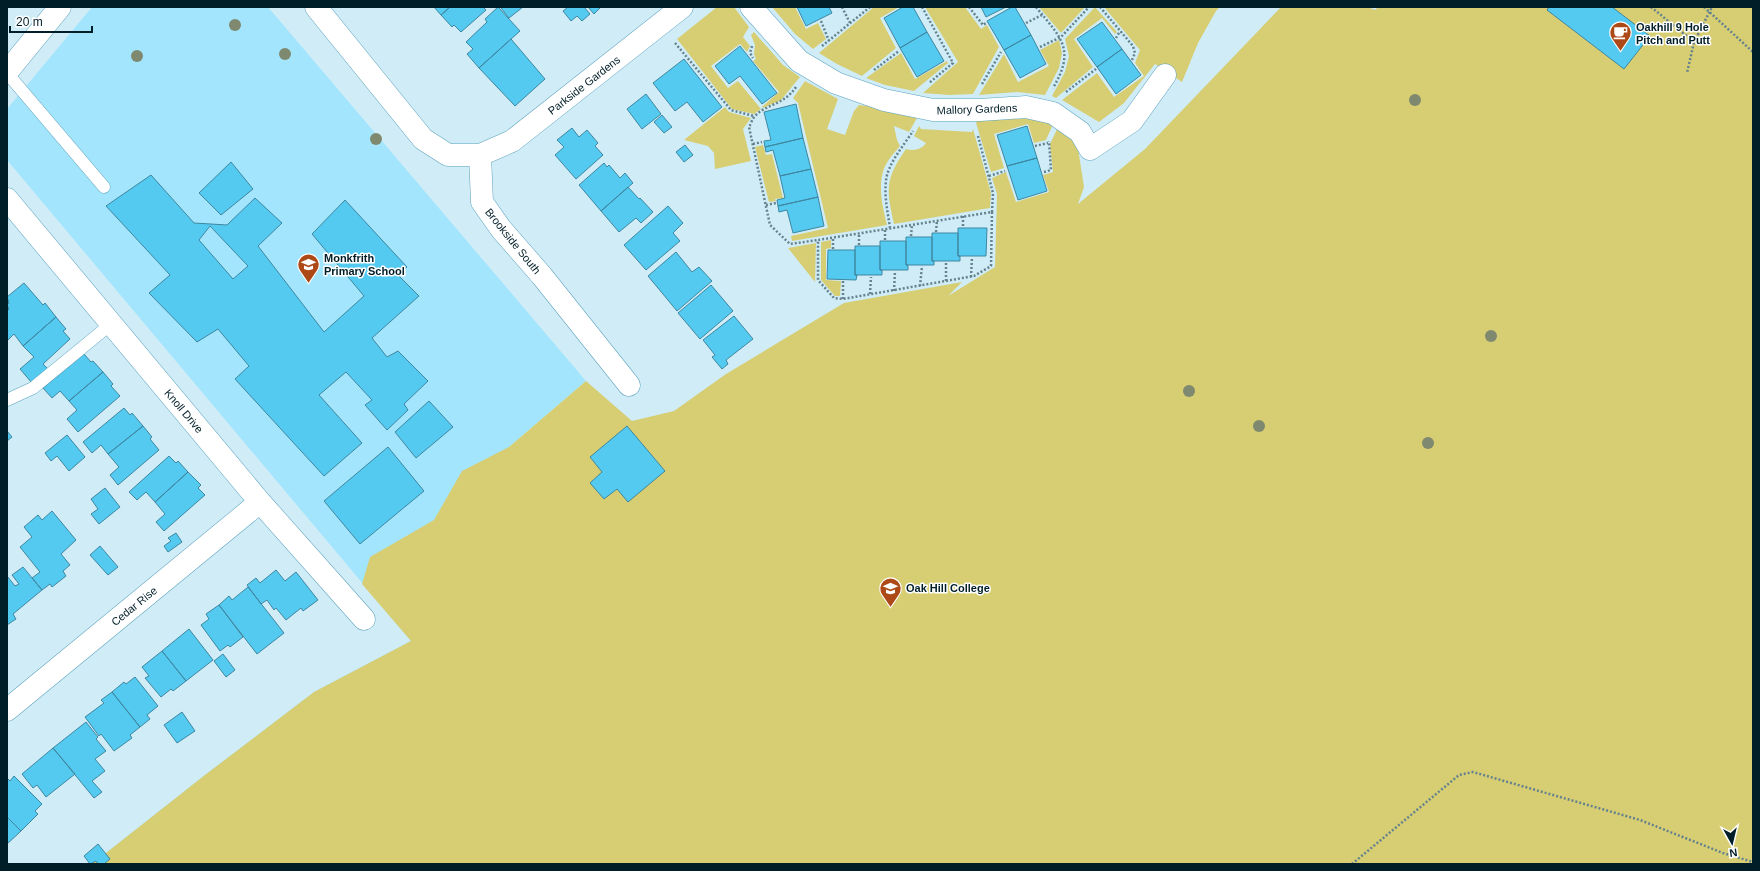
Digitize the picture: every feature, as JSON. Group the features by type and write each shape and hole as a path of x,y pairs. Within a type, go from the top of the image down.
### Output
{"street":[{"path":"7,73 60,7"},
{"path":"316,7 423,139 448,155 480,155"},
{"name":"Parkside Gardens","path":"480,155 512,141 682,7"},
{"name":"Mallory Gardens","path":"751,7 769,30 799,61 836,83 884,100 927,109 969,110 1026,107 1052,110 1080,132 1090,149 1132,121 1165,75"},
{"name":"Brookside South","path":"480,155 482,202 500,229 542,276 629,385"},
{"name":"Knoll Drive","path":"7,199 260,502 364,619"},
{"name":"Cedar Rise","path":"7,710 260,502"}],"lane":[{"path":"7,73 104,187"},
{"path":"7,400 33,388 111,324"}],"path":[{"path":"842,7 850,23"},
{"path":"870,7 829,41 806,65 794,90 781,102 754,116 749,127 770,225 790,244 992,212"},
{"path":"902,104 953,63 922,7"},
{"path":"969,7 983,25 986,23"},
{"path":"1036,7 1061,37 1065,53 1064,65 1048,97 1052,110 1048,143 1051,170 1044,172"},
{"path":"1040,47 1061,37 1089,7"},
{"path":"1100,7 1133,46 1135,53 1132,60"},
{"path":"1651,7 1694,42"},
{"path":"1704,7 1753,52"},
{"path":"1686,73 1694,42 1712,7"},
{"path":"1026,24 1042,15"},
{"path":"821,21 829,41"},
{"path":"660,25 731,110 754,116"},
{"path":"1116,38 1120,31"},
{"path":"818,240 818,280 834,298 843,299 971,277 991,266 992,212 994,193 969,110 1001,52"},
{"path":"1052,110 1096,69"},
{"path":"890,228 887,208 886,180 894,160 927,109"},
{"path":"752,144 762,142"},
{"path":"1035,146 1048,143"},
{"path":"989,176 1005,171"},
{"path":"766,205 776,203"},
{"path":"963,216 963,226"},
{"path":"936,232 937,220"},
{"path":"911,236 912,225"},
{"path":"885,240 886,229"},
{"path":"859,233 859,245"},
{"path":"833,238 833,249"},
{"path":"971,277 972,257"},
{"path":"946,263 946,281"},
{"path":"920,286 922,266"},
{"path":"894,290 896,271"},
{"path":"870,294 871,277"},
{"path":"843,281 843,299"},
{"path":"1352,864 1459,775 1473,772 1640,820 1723,853 1753,862"}],"shaded area":[{"name":"Oak Hill College","path":"92,7 268,7 586,381 509,447 1753,864 92,864 314,692 411,641 7,160 7,109"},
{"path":"717,7 734,7 749,27 743,37 750,46 747,52 740,44 711,66 728,88 738,81 761,109 754,114 732,109 677,39"},
{"path":"772,7 795,7 806,29 818,23 826,39 813,49 795,34"},
{"path":"874,7 899,7 880,18 896,48 862,76 837,64 819,53"},
{"path":"925,7 965,7 981,29 987,25 999,47 973,94 949,95 923,93 958,62"},
{"path":"1039,7 1085,7 1061,33"},
{"path":"1095,7 1117,32 1115,34 1102,18 1074,39 1093,67 1056,98 1052,96 1065,72 1069,56 1065,39"},
{"path":"1104,7 1220,7 1216,11 1198,43 1182,82 1155,64 1124,103 1099,122 1062,100 1097,73 1114,97 1144,76 1135,63 1140,50"},
{"path":"1281,7 1368,7 1375,10 1378,7 1753,7 1753,864 92,864 314,692 411,641 362,584 370,557 434,520 462,471 509,447 586,381 632,421 674,411 726,374 844,303 962,282 948,296 995,267 997,194 992,178 1006,172 1016,202 1049,192 1043,175 1053,172 1050,144 1059,125 1077,142 1084,187 1078,204 1145,149"},
{"path":"754,32 783,65 800,77 781,100 763,108 762,107 779,92 753,61 756,59 754,54 755,45 751,35"},
{"path":"1059,40 1062,53 1059,68 1045,95 1017,92 979,95 1004,54 1018,82 1049,66 1040,50"},
{"path":"901,53 915,79 947,61 948,63 914,91 885,85 866,78"},
{"path":"805,81 838,99 827,129 845,135 854,111 859,105 917,118 909,132 894,126 900,146 889,159 884,168 881,184 883,209 887,225 792,241 791,236 828,228 798,103 793,98"},
{"path":"725,107 729,112 751,118 743,129 751,161 715,169 714,153 708,146 684,140"},
{"path":"1030,117 1054,122 1046,140 1034,143 1028,124 994,134 1004,168 991,172 976,123 978,120"},
{"path":"919,126 921,129 972,132 973,129 991,193 990,208 894,224 889,193 891,177 894,168 906,149 917,149 926,143 914,136"},
{"path":"763,145 766,155 772,154 783,198 775,199 776,201 769,202 755,147"},
{"path":"831,240 831,248 826,249 826,280 841,281 840,296 835,296 821,280 821,242"},
{"path":"816,243 815,282 788,248"}],"building":[{"path":"434,7 450,7 441,15"},
{"path":"450,7 483,7 486,10 461,32 454,25 452,27 441,15"},
{"path":"498,7 520,31 479,68 467,54 473,49 466,42 487,22 485,19"},
{"path":"523,7 509,18 501,8"},
{"path":"568,7 584,7 590,14 582,21 577,16 571,21 563,11"},
{"path":"588,7 601,7 594,14"},
{"path":"797,7 829,7 832,13 806,26"},
{"path":"903,7 913,7 927,32 900,48 884,18"},
{"path":"981,7 1006,7 986,17"},
{"path":"1012,7 1015,7 1031,35 1004,50 987,21"},
{"name":"Oakhill 9 Hole Pitch and Putt","path":"1549,7 1612,7 1650,36 1624,69 1547,10"},
{"path":"1102,22 1122,49 1097,67 1077,39"},
{"path":"927,32 944,61 917,77 900,48"},
{"path":"1031,35 1046,64 1020,78 1004,50"},
{"path":"511,39 545,79 515,106 479,68"},
{"path":"740,46 777,93 762,104 740,76 729,84 715,66"},
{"path":"1122,49 1141,75 1116,94 1097,67"},
{"path":"684,59 722,107 703,122 687,102 675,111 653,83"},
{"path":"646,94 661,114 642,129 627,109"},
{"path":"796,104 803,138 765,147 764,141 771,140 764,112"},
{"path":"662,115 672,127 664,133 654,122"},
{"path":"1027,126 1037,158 1007,166 997,135"},
{"path":"572,128 579,137 587,130 598,143 595,146 603,155 576,179 555,155 564,147 557,140"},
{"path":"803,138 811,169 780,176 773,150 766,152 765,147"},
{"path":"685,145 693,155 684,162 676,152"},
{"path":"1037,158 1047,191 1018,200 1007,166"},
{"path":"231,162 253,189 221,215 199,193"},
{"path":"604,163 607,167 609,165 620,178 625,173 633,183 601,211 579,185"},
{"path":"811,169 818,197 778,206 777,200 785,198 780,176"},
{"path":"151,175 194,223 227,225 255,198 282,223 258,246 324,332 364,296 312,234 345,200 407,267 398,275 419,296 372,338 387,357 398,351 428,381 404,404 408,410 387,430 365,405 372,400 346,372 319,395 362,443 324,476 235,379 249,366 218,329 197,342 149,293 170,275 106,206","holes":["210,226 248,266 233,279 199,240"]},
{"path":"628,187 653,212 641,223 636,218 619,232 601,211"},
{"path":"818,197 824,226 793,233 787,210 779,212 778,206"},
{"path":"668,206 683,223 673,233 680,241 646,270 624,245"},
{"path":"958,228 987,228 986,256 958,256"},
{"path":"932,233 958,233 958,256 960,256 960,261 932,261"},
{"path":"906,237 932,237 932,261 934,261 934,265 906,265"},
{"path":"880,241 906,241 906,265 908,265 908,270 880,270"},
{"path":"855,246 880,246 880,270 882,270 882,275 855,275"},
{"path":"828,250 855,250 856,280 827,279"},
{"path":"676,252 692,272 699,267 712,281 677,311 648,276"},
{"path":"24,283 43,305 45,303 56,317 23,346 14,334 7,341 7,311 9,309 7,305 9,303 7,297"},
{"path":"711,285 733,311 700,339 678,313"},
{"path":"734,316 753,339 726,360 728,364 722,369 712,357 715,355 703,340"},
{"path":"56,317 66,329 63,331 70,339 43,364 48,369 32,383 20,369 34,357 23,346"},
{"path":"84,354 103,372 69,401 60,391 52,398 43,388"},
{"path":"103,372 113,384 111,386 120,396 78,432 67,419 77,410 69,401"},
{"path":"429,401 453,427 416,458 395,432"},
{"path":"124,408 130,415 132,413 143,426 108,454 101,445 92,453 83,442"},
{"path":"143,426 152,437 150,439 159,450 118,485 110,475 119,467 108,454"},
{"path":"627,426 665,471 628,502 617,489 604,499 590,483 602,472 590,457"},
{"path":"7,431 12,437 7,441"},
{"path":"67,435 85,457 69,471 57,456 51,461 45,453"},
{"path":"388,447 424,491 360,544 324,501"},
{"path":"169,456 176,463 178,461 188,472 155,502 146,492 137,500 129,492"},
{"path":"188,472 201,485 198,488 205,495 164,531 156,522 165,514 155,502"},
{"path":"105,488 120,507 99,524 91,514 98,509 91,499"},
{"path":"52,511 76,540 61,554 70,565 63,571 66,576 52,587 50,584 42,590 32,578 40,572 20,547 32,537 24,527 38,515 42,520"},
{"path":"176,533 182,542 168,552 164,546 171,541 168,538"},
{"path":"100,546 118,567 108,575 90,555"},
{"path":"23,567 42,590 13,614 16,619 7,625 7,576 15,586 19,584 12,575"},
{"path":"276,570 285,581 296,572 318,600 303,611 301,608 286,620 276,608 274,610 267,600 261,604 247,585 256,578 260,583"},
{"path":"248,587 284,633 257,654 219,605 229,596 232,600"},
{"path":"219,605 243,637 230,647 228,645 220,651 201,625 209,619 206,614"},
{"path":"189,629 213,660 186,681 162,651"},
{"path":"162,651 186,681 173,691 171,689 161,697 145,678 149,676 142,667"},
{"path":"223,654 235,670 226,677 214,661"},
{"path":"135,677 158,706 147,715 150,719 140,727 112,692 124,682 126,684"},
{"path":"112,692 140,727 130,735 132,738 114,751 101,734 99,736 85,717 104,703 101,700"},
{"path":"182,712 195,731 177,743 164,725"},
{"path":"86,722 98,737 96,739 106,751 95,759 105,771 92,781 102,792 94,798 53,748"},
{"path":"53,748 75,774 46,797 37,785 33,788 22,774"},
{"path":"14,776 42,804 35,811 38,814 21,831 7,817 7,778 10,781"},
{"path":"7,817 21,831 7,844"},
{"path":"98,844 110,859 104,864 98,864 96,861 90,864 84,856"}],"place":[{"name":"Oakhill 9 Hole Pitch and Putt","path":"1620,52"},
{"name":"Monkfrith Primary School","path":"308,284"},
{"name":"Oak Hill College","path":"891,608"}]}
